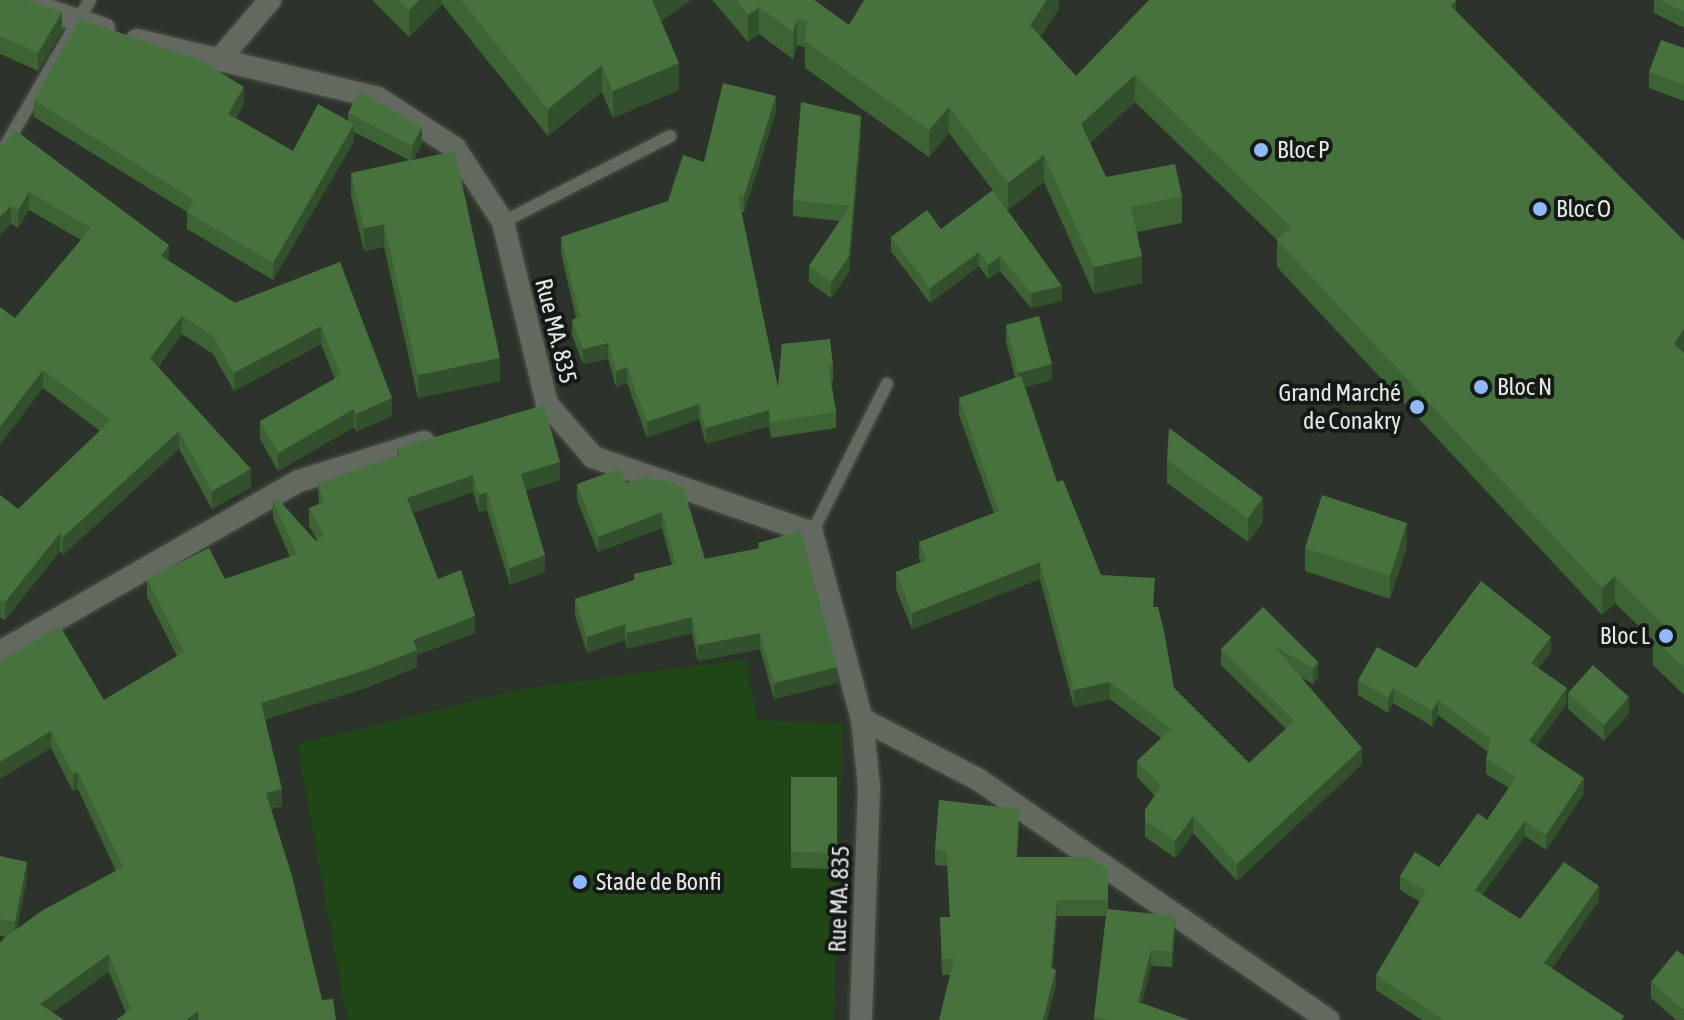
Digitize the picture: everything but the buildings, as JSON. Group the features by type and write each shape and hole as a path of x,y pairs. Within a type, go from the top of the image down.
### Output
{"street":[{"name":"Rue MA. 835","path":"17,0 79,21 219,60 378,98 455,148 503,222 547,404 593,457 812,533 862,719 869,787 861,1020"},
{"path":"219,60 270,0"},
{"path":"518,413 547,404"},
{"path":"1,650 299,481 445,436"},
{"path":"862,719 979,780 1328,1020"}],"lane":[{"path":"0,155 90,0"},
{"path":"503,222 670,136"},
{"path":"812,533 887,384"}],"green space":[{"name":"Stade de Bonfi","path":"746,659 757,720 843,724 833,1020 347,1020 297,744 528,688"}],"place":[{"name":"Bloc P","path":"1261,150"},
{"name":"Bloc O","path":"1540,209"},
{"name":"Bloc N","path":"1481,387"},
{"name":"Grand Marché de Conakry","path":"1417,407"},
{"name":"Bloc L","path":"1666,636"},
{"name":"Stade de Bonfi","path":"580,882"}]}
